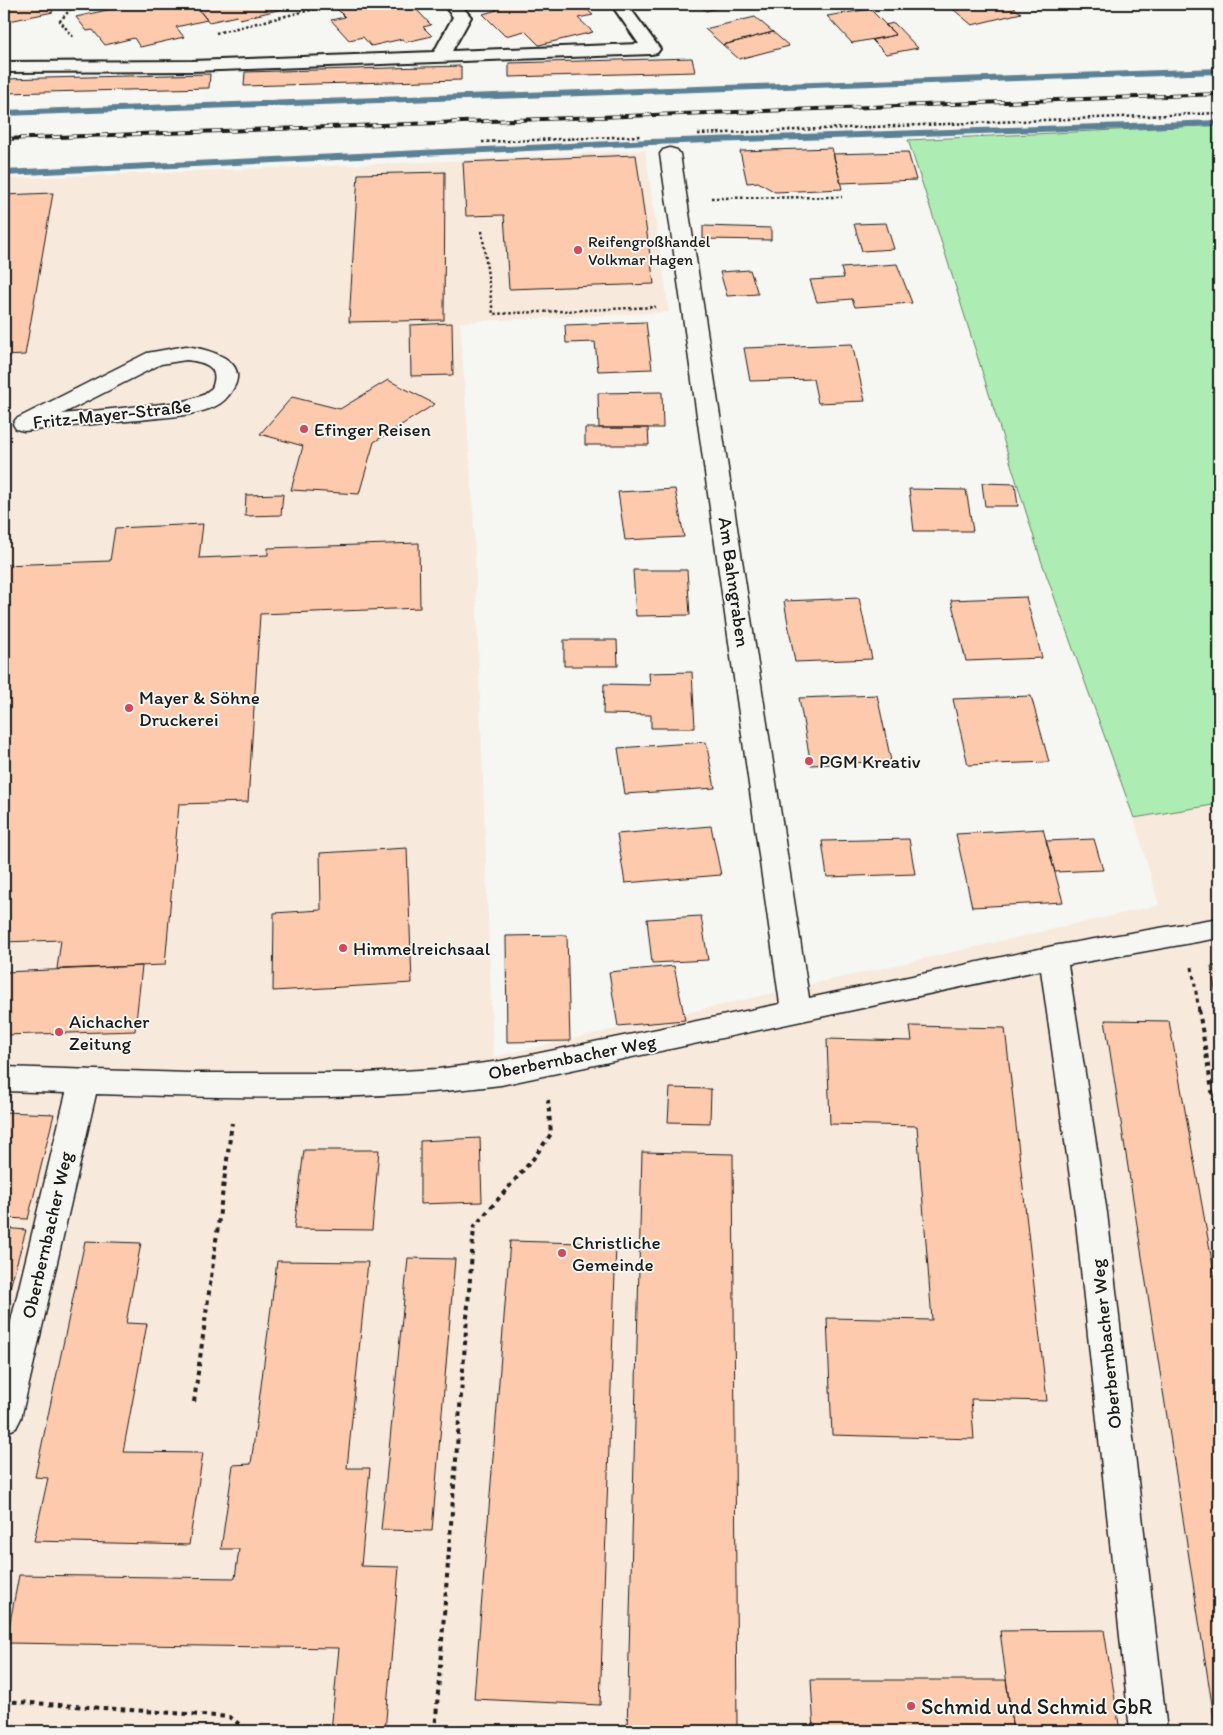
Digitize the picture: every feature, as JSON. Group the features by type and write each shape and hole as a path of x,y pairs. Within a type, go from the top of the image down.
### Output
{"street":[{"name":"Am Bahngraben","path":"670,154 796,1011"},
{"name":"Fritz-Mayer-Straße","path":"186,353 201,355 222,366 227,375 226,384 219,393 209,401 194,407 14,425 155,358 170,354 186,353"},
{"name":"Oberbernbacher Weg","path":"4,1079 237,1085 365,1085 438,1081 544,1064 1053,957 1219,928"},
{"name":"Oberbernbacher Weg","path":"1053,957 1092,1213 1149,1731"},
{"name":"Oberbernbacher Weg","path":"4,1418 84,1081"}],"lane":[{"path":"440,56 462,17 451,4"},
{"path":"4,68 37,66 192,66 651,49 619,4"}],"path":[{"path":"692,134 1219,113"},
{"path":"482,142 644,136"},
{"path":"677,198 842,197"},
{"path":"482,231 493,314 693,305"},
{"path":"1186,934 1219,1134"},
{"path":"435,1731 474,1227 533,1159 552,1134 544,1064"},
{"path":"194,1402 237,1085"},
{"path":"4,1701 230,1717 248,1731"}],"shaded area":[{"path":"645,150 669,312 460,322 473,505 493,1057 1159,905 1134,818 1219,804 1219,1731 4,1731 4,179 448,161"}],"green space":[{"path":"1219,125 1219,804 1134,818 1041,560 908,140"}],"building":[{"path":"4,4 47,4 53,12 4,22"},
{"path":"118,4 194,4 207,20 176,27 184,37 140,47 134,38 105,45 93,30 87,31 76,17 120,7"},
{"path":"194,4 277,4 282,9 240,19 237,16 209,22"},
{"path":"358,4 395,4 400,10 416,9 431,25 423,27 432,36 406,42 402,39 371,46 363,37 349,40 331,20 345,17 337,9"},
{"path":"491,4 581,4 593,15 578,18 593,32 539,45 525,31 505,36 483,14 497,10"},
{"path":"698,4 732,4 706,11"},
{"path":"947,4 1009,4 1021,13 972,25"},
{"path":"870,9 896,35 852,43 827,16"},
{"path":"755,17 773,32 723,45 705,29"},
{"path":"894,23 918,48 886,54 872,40 896,35 885,25"},
{"path":"773,32 789,46 739,59 723,45"},
{"path":"692,58 695,72 509,77 509,63"},
{"path":"461,66 461,80 244,86 245,72"},
{"path":"210,74 209,88 4,93 4,79"},
{"path":"832,148 842,189 775,192 758,182 747,183 740,151"},
{"path":"908,152 916,180 841,183 833,154"},
{"name":"Reifengroßhandel Volkmar Hagen","path":"636,155 654,284 509,289 504,215 466,216 463,162"},
{"path":"445,172 444,320 349,322 358,174"},
{"path":"53,193 25,355 4,356 4,195"},
{"path":"886,223 894,249 862,251 854,224"},
{"path":"703,226 771,228 771,240 703,239"},
{"path":"897,264 912,303 855,307 852,299 817,302 810,280 844,278 841,268"},
{"path":"750,270 758,294 727,296 720,272"},
{"path":"646,322 652,369 598,371 595,342 566,343 565,325"},
{"path":"452,323 453,375 411,376 410,325"},
{"path":"852,344 865,401 818,403 813,379 750,381 744,348"},
{"path":"388,380 435,404 374,442 359,494 291,490 303,446 260,434 292,397 340,409"},
{"path":"662,392 663,428 599,428 598,393"},
{"path":"585,428 648,428 649,445 585,445"},
{"path":"982,483 1015,484 1018,506 985,506"},
{"path":"675,489 684,537 625,540 618,492"},
{"path":"909,489 966,490 973,531 914,531"},
{"path":"283,494 281,515 245,516 246,495"},
{"name":"Mayer & Söhne Druckerei","path":"203,524 199,558 268,555 268,548 419,543 420,608 260,614 248,802 179,804 165,965 57,969 61,940 4,942 4,565 110,561 115,528"},
{"path":"633,570 687,570 690,615 636,616"},
{"path":"1026,597 1042,658 966,661 951,600"},
{"path":"859,598 872,659 795,662 784,601"},
{"path":"564,640 617,640 618,666 564,666"},
{"path":"692,672 695,728 651,728 651,715 603,714 604,684 650,685 649,673"},
{"path":"877,695 891,761 811,765 799,698"},
{"path":"1031,696 1049,762 968,765 953,699"},
{"path":"706,742 715,788 625,794 618,748"},
{"path":"711,826 721,875 625,883 617,834"},
{"path":"1043,829 1063,902 972,907 956,834"},
{"path":"909,839 915,874 827,877 822,841"},
{"path":"1094,839 1103,870 1055,872 1046,841"},
{"name":"Himmelreichsaal","path":"407,848 412,983 273,991 274,913 321,910 320,853"},
{"path":"701,916 708,960 652,963 647,919"},
{"path":"567,935 570,1041 507,1042 506,936"},
{"path":"142,966 135,1031 4,1035 4,972"},
{"path":"674,966 685,1020 618,1026 609,972"},
{"path":"1211,966 1219,966 1219,1012"},
{"path":"1105,1020 1169,1021 1219,1300 1219,1730 1216,1730"},
{"path":"910,1026 1005,1028 1047,1401 971,1399 974,1439 832,1435 827,1318 932,1320 917,1126 830,1124 827,1039 912,1041"},
{"path":"670,1088 711,1089 710,1123 668,1122"},
{"path":"4,1112 54,1114 28,1219 4,1218"},
{"path":"480,1138 482,1202 420,1204 420,1141"},
{"path":"304,1150 379,1150 372,1230 294,1229"},
{"path":"642,1152 733,1154 737,1731 627,1731"},
{"path":"4,1228 26,1230 4,1309"},
{"path":"85,1241 141,1243 126,1323 147,1324 123,1452 203,1453 189,1545 34,1541 48,1478 35,1477"},
{"path":"510,1241 616,1244 600,1705 474,1699"},
{"path":"408,1258 455,1259 432,1531 381,1530"},
{"path":"277,1261 368,1262 347,1468 370,1468 361,1566 399,1567 385,1731 331,1731 339,1648 6,1643 19,1575 235,1578 239,1549 221,1549 233,1465 251,1464"},
{"path":"1104,1630 1120,1731 1013,1731 1000,1631"},
{"name":"Schmid und Schmid GbR","path":"811,1680 1006,1680 1013,1731 814,1731"}],"waterway":[{"path":"4,113 1219,71"},
{"path":"4,173 651,142 1219,123"}],"railway":[{"path":"4,139 1219,94"}],"place":[{"name":"Reifengroßhandel Volkmar Hagen","path":"578,250"},
{"name":"Efinger Reisen","path":"304,429"},
{"name":"Mayer & Söhne Druckerei","path":"129,708"},
{"name":"PGM Kreativ","path":"809,761"},
{"name":"Himmelreichsaal","path":"343,948"},
{"name":"Aichacher Zeitung","path":"59,1032"},
{"name":"Christliche Gemeinde","path":"562,1253"},
{"name":"Schmid und Schmid GbR","path":"911,1706"}]}
